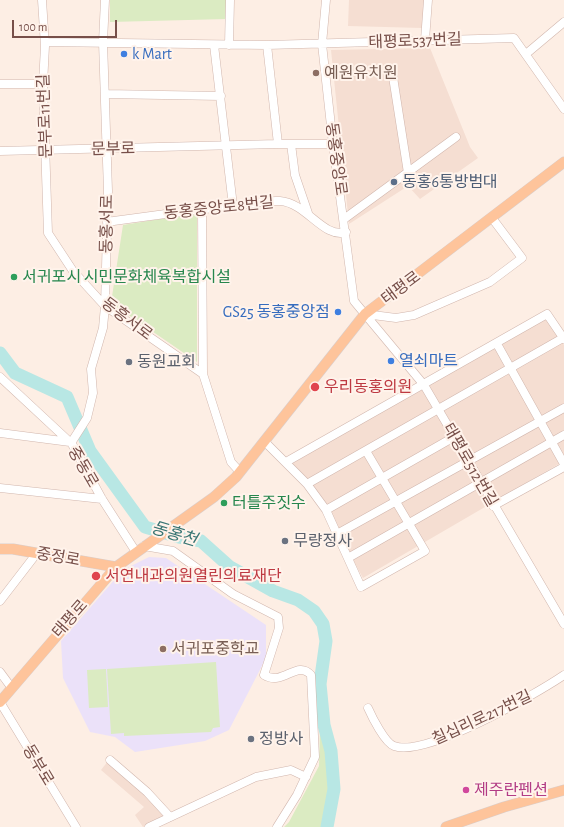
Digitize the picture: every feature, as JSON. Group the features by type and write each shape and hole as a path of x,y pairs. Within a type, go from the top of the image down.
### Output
{"main road":[{"name":"태평로","path":"0,702 11,687 116,566 214,497 240,472 265,442 323,365 365,314 564,162"},
{"name":"중정로","path":"0,549 37,553 116,566"},
{"path":"446,827 504,807 564,790"}],"street":[{"name":"문부로11번길","path":"42,0 45,42 43,84 48,233"},
{"name":"동홍서로","path":"70,443 87,418 93,393 91,369 103,328 106,306 107,222 104,42 105,0"},
{"path":"229,45 230,0"},
{"name":"동홍중앙로","path":"326,0 322,44 333,144 346,232 354,301 365,314"},
{"path":"425,40 428,0"},
{"path":"526,54 564,22"},
{"name":"태평로537번길","path":"45,42 267,45 514,38 564,109"},
{"path":"214,45 233,206"},
{"path":"267,45 278,144"},
{"path":"393,77 408,172"},
{"path":"0,84 43,84"},
{"path":"105,94 221,96"},
{"path":"344,219 456,137"},
{"name":"문부로","path":"0,151 106,150 278,144 333,144"},
{"path":"291,144 295,174 308,213"},
{"name":"동홍중앙로8번길","path":"107,222 202,209 281,201 308,213 331,233 340,234 346,232"},
{"path":"202,209 203,374 231,462 240,472"},
{"path":"365,314 396,318 414,315 490,282 522,258 492,218"},
{"name":"동흥서로","path":"48,233 73,271 106,306 203,374"},
{"name":"태평로512번길","path":"365,314 424,385 480,483 564,624"},
{"path":"286,462 497,344 547,314 564,339 510,368 439,410 307,484"},
{"path":"497,344 564,464"},
{"name":"중동로","path":"0,376 70,443 102,499 142,547"},
{"path":"337,534 564,408"},
{"path":"0,433 70,443"},
{"path":"348,558 564,435"},
{"path":"326,510 454,437"},
{"path":"265,442 307,484 326,510 361,586 425,551 366,451"},
{"path":"494,506 564,467"},
{"path":"0,488 102,499"},
{"path":"142,547 173,551 233,594 278,618 279,628 264,675 270,678 280,679 299,669 307,670 310,675 315,757 297,795 277,827"},
{"path":"0,601 37,553"},
{"path":"0,672 11,687"},
{"name":"칠십리로217번길","path":"368,708 389,743 395,746 422,746 469,728 544,689 564,675"},
{"name":"동부로","path":"0,702 76,827"},
{"path":"110,760 147,792 170,817"},
{"path":"149,827 256,776 291,770 306,777"}],"shaded area":[{"path":"349,0 425,0 422,28 348,26"},
{"path":"430,48 470,147 478,158 420,199 408,186 349,224 331,50"},
{"path":"547,314 564,345 564,461 363,578 327,513 289,465"},
{"name":"서귀포중학교","path":"149,557 166,558 266,625 266,658 229,730 205,741 135,752 115,737 90,732 63,678 61,641 123,570"},
{"path":"108,761 153,801 166,817 143,827 135,815 144,807 101,770"}],"green space":[{"path":"110,0 227,0 227,19 110,22"},
{"path":"197,213 197,362 111,303 123,225"},
{"path":"216,662 220,727 213,728 211,732 124,736 124,733 111,734 107,669"},
{"path":"106,669 108,707 89,708 87,670"},
{"path":"321,692 331,785 322,827 284,827 289,822 319,766"}],"waterway":[{"name":"동홍천","path":"0,353 15,373 67,397 90,451 145,527 179,537 201,541 230,567 273,591 298,600 314,611 323,624 326,641 320,684 324,725 331,751 334,789 327,827"}],"place":[{"name":"k Mart","path":"124,54"},
{"name":"예원유치원","path":"316,73"},
{"name":"동홍6통방범대","path":"394,182"},
{"name":"서귀포시 시민문화체육복합시설","path":"14,277"},
{"name":"GS25 동홍중앙점","path":"338,312"},
{"name":"열쇠마트","path":"391,361"},
{"name":"동원교회","path":"129,362"},
{"name":"우리동홍의원","path":"315,387"},
{"name":"터틀주짓수","path":"224,503"},
{"name":"무량정사","path":"285,541"},
{"name":"서연내과의원열린의료재단","path":"96,576"},
{"name":"서귀포중학교","path":"163,649"},
{"name":"정방사","path":"251,739"},
{"name":"제주란펜션","path":"466,790"}]}
